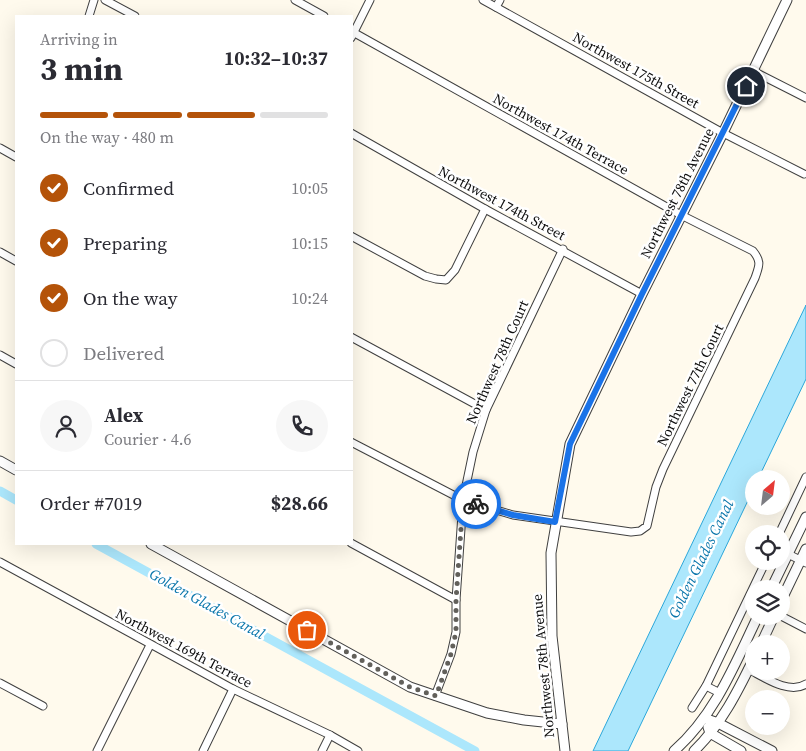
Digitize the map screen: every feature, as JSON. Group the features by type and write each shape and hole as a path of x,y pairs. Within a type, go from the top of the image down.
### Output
{"street":[{"path":"89,15 94,0"},
{"path":"105,0 133,15"},
{"path":"295,0 322,15"},
{"path":"353,32 370,0"},
{"name":"Northwest 175th Street","path":"483,0 498,4 723,133 804,174"},
{"name":"Northwest 78th Avenue","path":"565,751 552,636 551,553 570,444 787,0"},
{"name":"Northwest 174th Terrace","path":"353,35 681,216 753,251 759,258"},
{"path":"753,71 806,98"},
{"name":"Northwest 174th Street","path":"353,134 642,294"},
{"path":"0,148 15,156"},
{"path":"353,237 425,276 446,280 455,270 486,209"},
{"name":"Northwest 78th Court","path":"436,696 451,654 456,632 456,600 463,500 473,452 486,410 563,249"},
{"path":"0,252 15,260"},
{"name":"Northwest 77th Court","path":"555,522 631,532 640,531 647,526 656,487 663,469 755,278 759,266 759,258"},
{"path":"353,338 486,410"},
{"path":"0,355 15,363"},
{"path":"353,443 463,500 513,515 555,522"},
{"path":"0,461 15,469"},
{"path":"783,525 806,478"},
{"path":"790,550 806,517"},
{"path":"353,544 456,600"},
{"path":"153,545 410,687 487,713 524,720 562,724"},
{"path":"790,585 803,562 806,549"},
{"path":"790,555 803,562"},
{"name":"Northwest 169th Terrace","path":"0,562 233,689 330,735 358,751"},
{"path":"692,708 706,686 762,570"},
{"path":"790,621 806,629"},
{"path":"674,751 704,718 720,693 754,625"},
{"path":"97,751 150,645"},
{"path":"694,751 718,723 745,675"},
{"path":"771,680 787,688 797,688 806,684"},
{"path":"0,683 43,706"},
{"path":"706,686 720,693"},
{"path":"203,751 233,689"},
{"path":"704,718 718,723 772,751"},
{"path":"704,718 710,733 741,751"},
{"path":"322,751 330,735"}],"water":[{"path":"806,305 806,379 762,470 745,470 745,507 628,751 593,751"}],"waterway":[{"name":"Golden Glades Canal","path":"0,491 15,499"},
{"name":"Golden Glades Canal","path":"98,545 475,751"}],"way so far":[{"path":"307,630 410,687 436,696 451,654 456,632 456,600 463,500 476,504"}],"route":[{"path":"476,504 513,515 555,522 570,444 642,294 746,86"}]}
